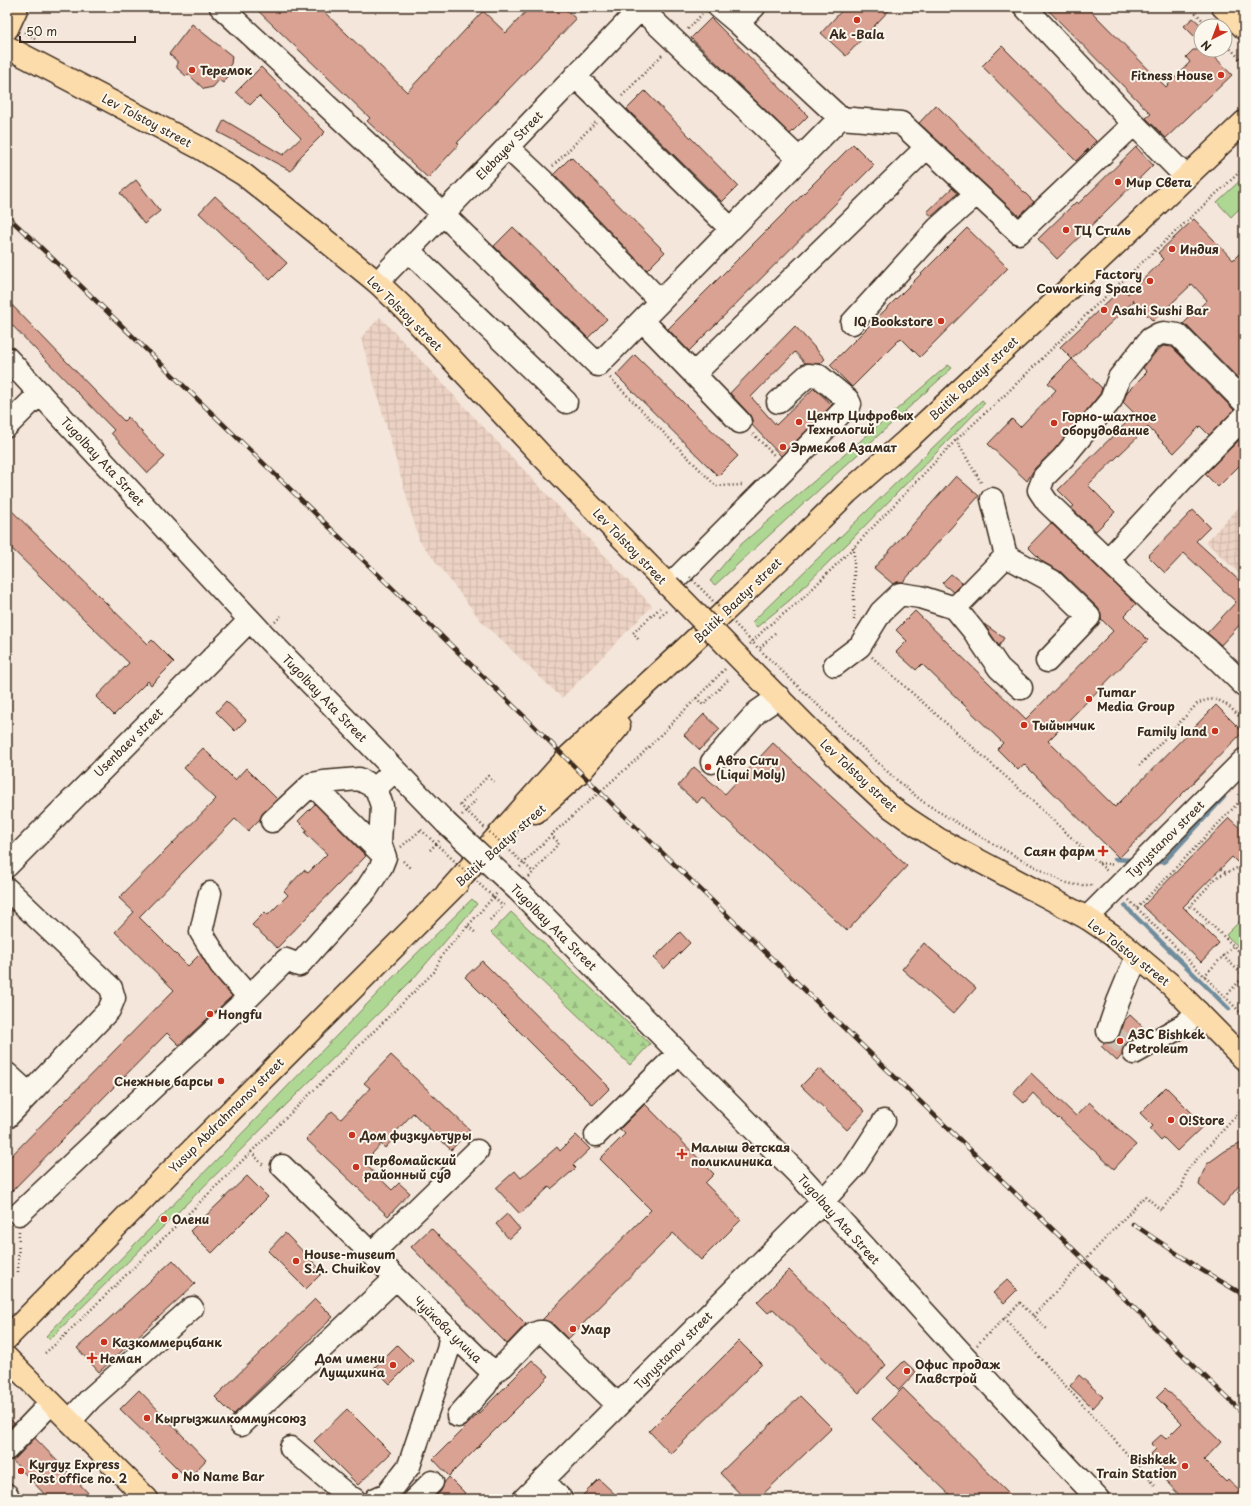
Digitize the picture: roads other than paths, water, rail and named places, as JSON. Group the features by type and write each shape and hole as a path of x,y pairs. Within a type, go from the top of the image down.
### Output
{"main road":[{"path":"1223,7 1244,28"},
{"name":"Lev Tolstoy street","path":"7,47 167,130 242,174 378,283 403,307 542,456 669,586 841,761 888,805 938,838 1087,918 1112,936 1170,984 1244,1059"},
{"name":"Baitik Baatyr street","path":"447,893 582,770 685,649 847,493 907,440 1058,299 1244,122"},
{"name":"Yusup Abdrahmanov street","path":"7,1338 173,1168 447,893"},
{"path":"7,1358 147,1499"}],"street":[{"path":"221,7 443,214 598,365 840,118"},
{"path":"738,23 754,7"},
{"path":"1025,7 1134,124 1186,177"},
{"path":"641,8 799,159"},
{"name":"Elebayev Street","path":"378,283 641,8"},
{"path":"712,10 738,23 840,118 901,123 1019,233 1134,124"},
{"path":"575,76 731,229"},
{"path":"507,147 541,179 660,301"},
{"path":"695,373 927,147"},
{"path":"852,323 938,228 976,194"},
{"path":"408,250 566,402"},
{"path":"642,320 695,373 740,422"},
{"path":"1244,402 1178,335 1164,333 1159,334 1150,339 1119,378 1110,400 1063,458 1044,477 1039,490 1047,502 1162,612 1206,648 1244,685"},
{"name":"Tugolbay Ata Street","path":"7,358 250,620 446,823 518,890 802,1178 965,1357 1098,1499"},
{"path":"669,586 850,404 848,400 819,376 808,375 778,402"},
{"path":"7,426 40,393"},
{"path":"1108,560 1181,481 1244,417"},
{"path":"992,499 1006,556 1052,581 1089,617 1048,661"},
{"path":"955,608 1006,556"},
{"path":"835,664 860,646 881,612 900,594 920,597 955,608 973,630 999,668 1021,688"},
{"name":"Usenbaev street","path":"8,863 250,620"},
{"path":"712,762 757,712 779,697"},
{"name":"Tynystanov street","path":"1087,918 1244,760"},
{"path":"376,788 395,770"},
{"path":"272,821 312,784 359,779 376,788 382,806 380,843 392,853"},
{"path":"312,784 392,853"},
{"path":"19,1214 249,997 286,960 299,965 366,890 392,853"},
{"path":"7,889 111,988 114,998 109,1010 7,1117"},
{"path":"210,893 201,932 221,965 249,997"},
{"path":"1108,1031 1137,956"},
{"path":"1134,1053 1184,1024 1198,1012"},
{"path":"596,1135 679,1052"},
{"path":"7,1074 28,1094"},
{"name":"Tynystanov street","path":"524,1499 823,1201 854,1167 884,1121"},
{"path":"371,1254 477,1151"},
{"name":"Чуйкова улица","path":"282,1166 484,1364 494,1371 503,1366 534,1334 543,1332 618,1405"},
{"path":"241,1425 396,1278"},
{"path":"70,1421 90,1399 192,1308"},
{"path":"376,1499 387,1494 409,1466 448,1350 451,1332"},
{"path":"458,1416 485,1386 494,1371"},
{"path":"7,1448 52,1402"},
{"path":"291,1448 349,1497 354,1499"},
{"path":"543,1480 561,1499"},
{"path":"415,1499 432,1482"},
{"path":"7,1495 9,1499"}],"waterway":[{"path":"1241,779 1244,776"},
{"path":"1158,862 1164,862 1224,797"},
{"path":"1115,859 1131,860"},
{"path":"1125,906 1229,1009"}],"tunnel":[{"path":"1108,1031 1134,1053"}],"railway":[{"path":"7,216 527,719 615,807 1244,1414"},
{"path":"1133,1224 1200,1269 1244,1295"}],"place":[{"name":"Ak -Bala","path":"857,20"},
{"name":"Теремок","path":"192,70"},
{"name":"Fitness House","path":"1221,75"},
{"name":"Мир Света","path":"1118,182"},
{"name":"ТЦ Стиль","path":"1066,230"},
{"name":"Индия","path":"1172,249"},
{"name":"Factory Coworking Space","path":"1150,281"},
{"name":"Asahi Sushi Bar","path":"1104,310"},
{"name":"IQ Bookstore","path":"941,321"},
{"name":"Центр Цифровых Технологий","path":"799,422"},
{"name":"Горно-шахтное оборудование","path":"1054,423"},
{"name":"Эрмеков Азамат","path":"783,447"},
{"name":"Tumar Media Group","path":"1089,699"},
{"name":"Тыйынчик","path":"1024,725"},
{"name":"Family land","path":"1215,731"},
{"name":"Авто Сити (Liqui Moly)","path":"708,767"},
{"name":"Саян фарм","path":"1103,851"},
{"name":"Hongfu","path":"210,1014"},
{"name":"АЗС Bishkek Petroleum","path":"1120,1041"},
{"name":"Снежные барсы","path":"221,1081"},
{"name":"O!Store","path":"1171,1120"},
{"name":"Дом физкультуры","path":"352,1135"},
{"name":"Малыш детская поликлиника","path":"682,1154"},
{"name":"Первомайский районный суд","path":"356,1167"},
{"name":"Олени","path":"164,1219"},
{"name":"House-museum S.A. Chuikov","path":"296,1261"},
{"name":"Улар","path":"573,1329"},
{"name":"Казкоммерцбанк","path":"104,1342"},
{"name":"Неман","path":"92,1358"},
{"name":"Дом имени Лущихина","path":"393,1365"},
{"name":"Офис продаж Главстрой","path":"907,1371"},
{"name":"Кыргызжилкоммунсоюз","path":"147,1418"},
{"name":"Bishkek Train Station","path":"1185,1466"},
{"name":"Kyrgyz Express Post office no. 2","path":"21,1471"},
{"name":"No Name Bar","path":"175,1476"}]}
